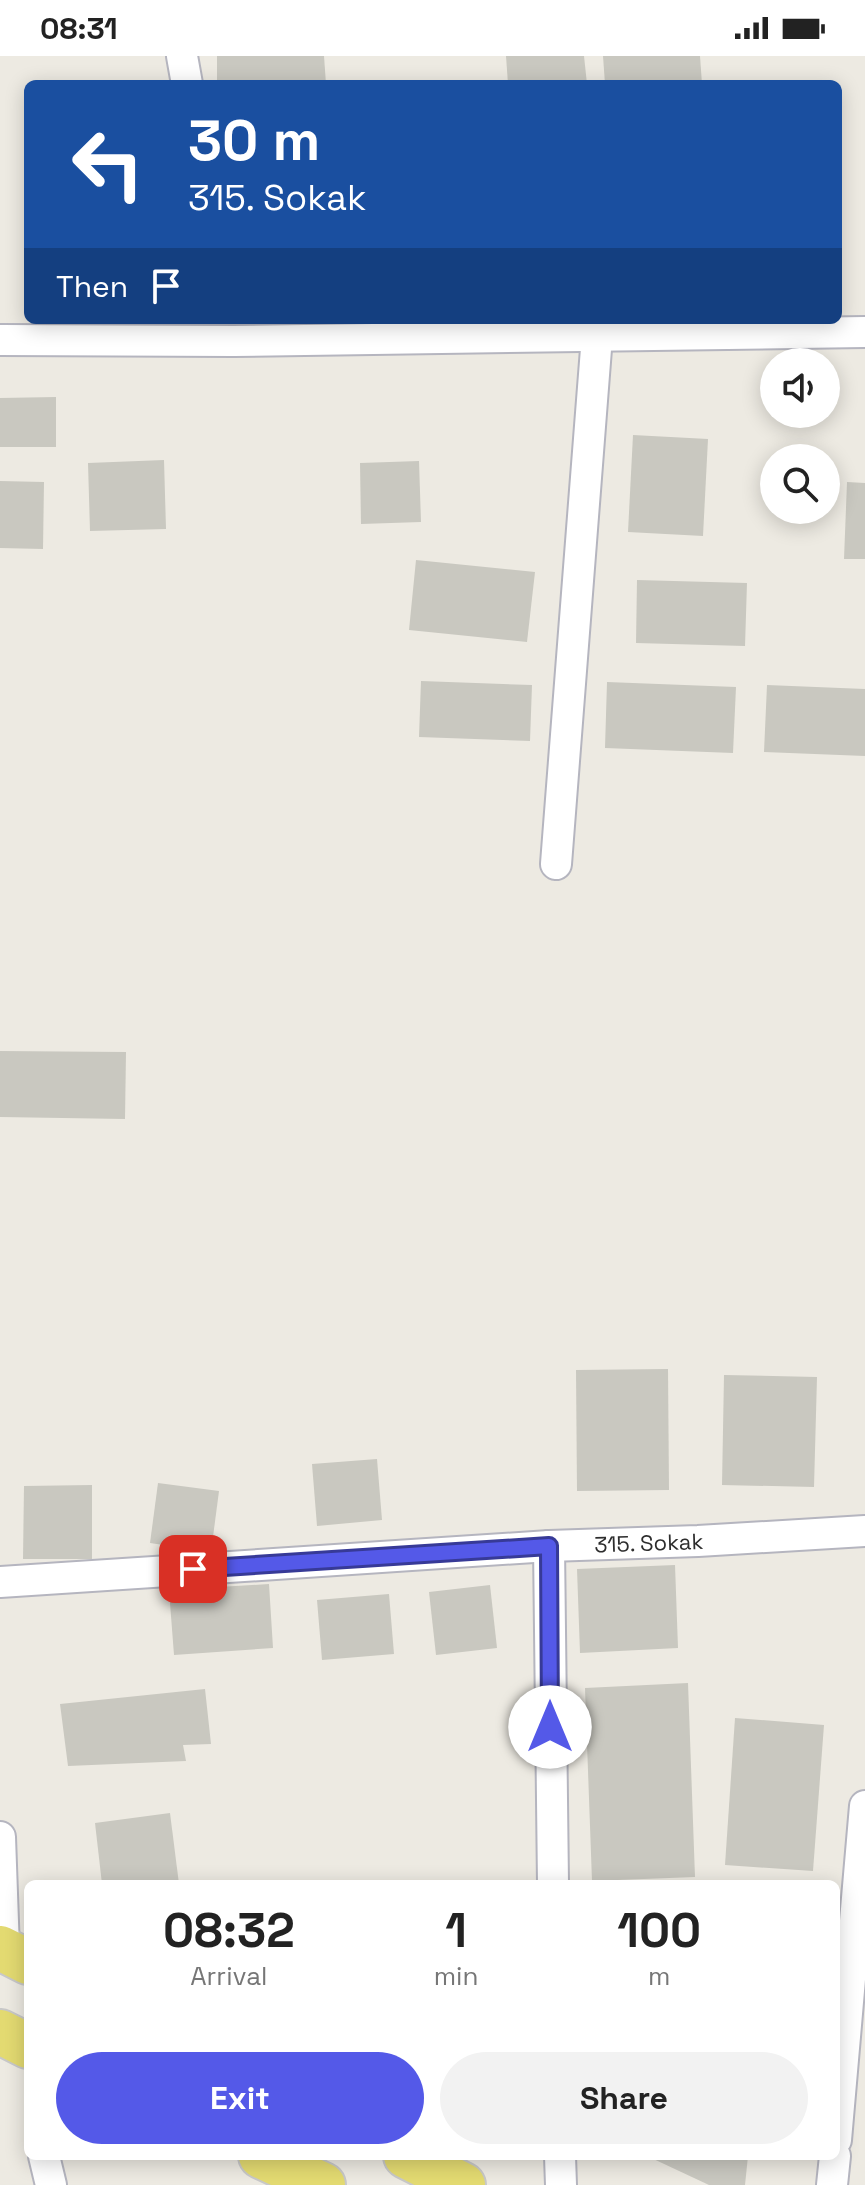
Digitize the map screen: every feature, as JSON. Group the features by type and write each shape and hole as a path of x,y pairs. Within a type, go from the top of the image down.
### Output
{"main road":[{"path":"0,2032 24,2044"},
{"path":"270,2160 323,2185"},
{"path":"414,2160 463,2185"}],"street":[{"path":"182,56 186,80"},
{"path":"0,340 232,330 597,336 865,332"},
{"path":"556,864 597,336"},
{"name":"315. Sokak","path":"0,1582 549,1546 865,1531"},
{"path":"549,1546 553,1880"},
{"path":"840,2094 865,1806"},
{"path":"0,1837 11,1953"},
{"path":"45,2160 51,2185"},
{"path":"560,2160 561,2185"},
{"path":"832,2185 835,2160"}],"building":[{"path":"217,56 324,56 326,80 217,80"},
{"path":"506,56 584,56 587,80 508,80"},
{"path":"603,56 700,56 702,80 605,80"},
{"path":"56,397 56,447 0,447 0,398"},
{"path":"633,435 708,439 703,536 628,532"},
{"path":"164,460 166,529 90,531 88,463"},
{"path":"419,461 421,522 361,524 360,463"},
{"path":"0,481 44,482 43,549 0,548"},
{"path":"847,482 865,483 865,559 844,559"},
{"path":"416,560 535,572 527,642 409,630"},
{"path":"637,580 747,583 745,646 636,643"},
{"path":"421,681 532,685 530,741 419,737"},
{"path":"607,682 736,687 733,753 605,748"},
{"path":"767,685 865,689 865,756 764,752"},
{"path":"0,1051 126,1052 125,1119 0,1117"},
{"path":"668,1369 669,1490 577,1491 576,1370"},
{"path":"724,1375 817,1377 814,1487 722,1485"},
{"path":"377,1459 382,1520 317,1526 312,1464"},
{"path":"158,1483 219,1491 211,1552 150,1543"},
{"path":"92,1485 92,1559 23,1559 24,1486"},
{"path":"675,1565 678,1648 580,1653 577,1569"},
{"path":"269,1584 273,1648 174,1655 169,1590"},
{"path":"490,1585 497,1648 436,1655 429,1592"},
{"path":"389,1594 394,1654 322,1660 317,1600"},
{"path":"688,1683 695,1877 592,1880 585,1688"},
{"path":"205,1689 211,1744 183,1745 186,1761 68,1766 60,1704"},
{"path":"735,1718 824,1725 813,1871 725,1865"},
{"path":"170,1813 178,1880 102,1880 95,1823"},
{"path":"656,2160 748,2160 745,2185 709,2185"}],"route":[{"path":"193,1569 549,1546 550,1727"}]}
